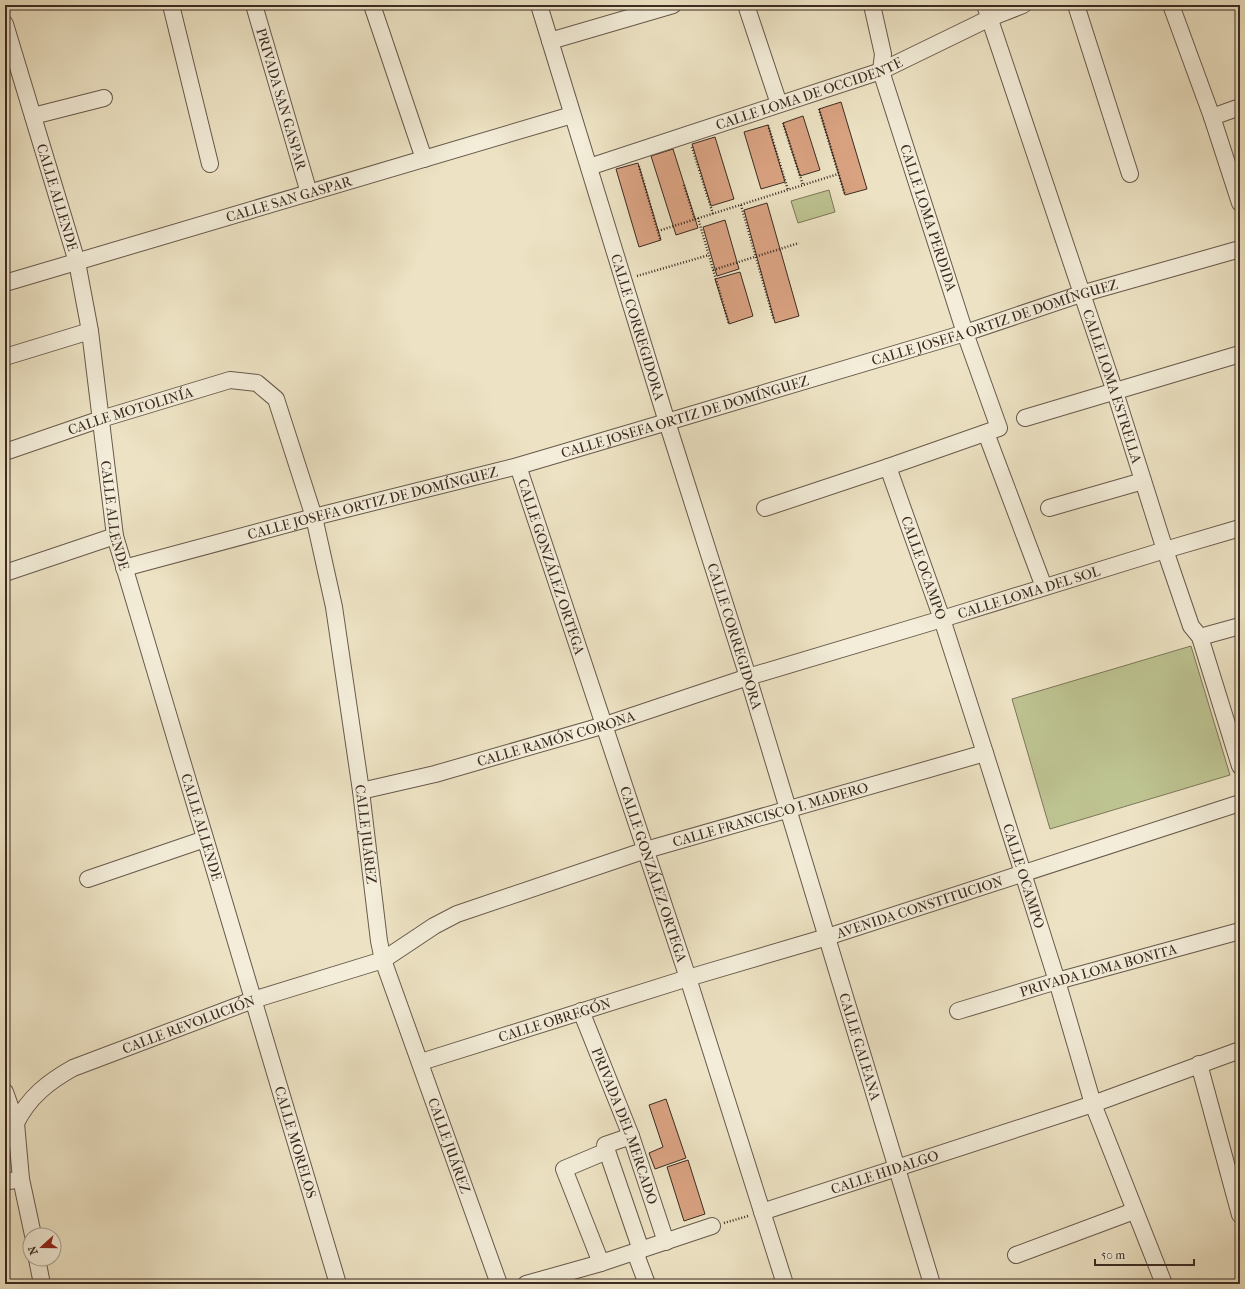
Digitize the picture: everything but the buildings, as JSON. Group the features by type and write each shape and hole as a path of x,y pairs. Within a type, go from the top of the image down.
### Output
{"street":[{"path":"171,5 210,164"},
{"name":"PRIVADA SAN GASPAR","path":"254,5 309,193"},
{"path":"372,5 424,159"},
{"name":"CALLE CORREGIDORA","path":"539,5 788,810"},
{"path":"550,41 673,5"},
{"path":"746,5 779,104"},
{"name":"CALLE LOMA PERDIDA","path":"872,5 883,54 881,71 965,333 992,430 1044,587"},
{"name":"CALLE LOMA DE OCCIDENTE","path":"588,167 881,71 987,12 1023,5"},
{"path":"1076,5 1130,174"},
{"path":"1171,5 1212,117 1240,203"},
{"name":"CALLE LOMA ESTRELLA","path":"987,12 1115,392 1165,550 1191,626 1200,637 1240,766"},
{"name":"CALLE ALLENDE","path":"5,24 77,262 90,331 115,536 253,1000"},
{"path":"33,116 104,98"},
{"path":"1212,117 1240,107"},
{"name":"CALLE SAN GASPAR","path":"5,283 572,115"},
{"name":"CALLE JOSEFA ORTIZ DE DOMÍNGUEZ","path":"124,568 314,517 518,466 965,333 1081,294 1240,249"},
{"path":"5,357 90,331"},
{"path":"1026,418 1240,354"},
{"name":"CALLE MOTOLINÍA","path":"5,452 101,419 230,380 257,383"},
{"name":"CALLE JUÁREZ","path":"257,383 276,399 314,517 334,607 361,791 378,933 383,960 421,1062 499,1284"},
{"path":"766,508 992,430"},
{"name":"CALLE GONZÁLEZ ORTEGA","path":"518,466 688,978 785,1284"},
{"name":"CALLE OCAMPO","path":"888,467 942,619 1024,873 1093,1104 1164,1284"},
{"path":"1049,508 1143,481"},
{"name":"CALLE LOMA DEL SOL","path":"748,677 1240,528"},
{"path":"5,573 115,536"},
{"path":"1200,637 1240,626"},
{"name":"CALLE RAMÓN CORONA","path":"361,791 435,774 605,725 748,677"},
{"name":"CALLE FRANCISCO I. MADERO","path":"383,960 434,926 457,914 646,850 985,753"},
{"name":"AVENIDA CONSTITUCION","path":"688,978 827,937 1240,803"},
{"name":"CALLE GALEANA","path":"788,810 932,1284"},
{"path":"88,879 205,839"},
{"name":"PRIVADA LOMA BONITA","path":"958,1011 1240,931"},
{"name":"CALLE REVOLUCIÓN","path":"16,1123 23,1109 35,1094 73,1068 253,1000 383,960"},
{"name":"CALLE OBREGÓN","path":"421,1062 688,978"},
{"name":"CALLE MORELOS","path":"253,1000 338,1284"},
{"name":"PRIVADA DEL MERCADO","path":"581,1011 631,1136 666,1242"},
{"name":"CALLE HIDALGO","path":"762,1212 1093,1104 1240,1050"},
{"path":"1199,1064 1240,1215"},
{"path":"5,1092 16,1123 21,1179 30,1227"},
{"path":"631,1136 605,1145 647,1284"},
{"path":"601,1263 564,1169 607,1151"},
{"path":"5,1182 21,1179"},
{"path":"1016,1255 1134,1211"},
{"path":"526,1284 601,1263 712,1226"},
{"path":"39,1267 42,1284"}],"path":[{"path":"819,109 845,195"},
{"path":"783,123 803,185"},
{"path":"768,125 788,190"},
{"path":"692,145 713,214"},
{"path":"639,166 660,239"},
{"path":"658,231 838,174"},
{"path":"684,185 709,254 729,324"},
{"path":"741,205 774,320"},
{"path":"713,270 799,242"},
{"path":"623,280 709,254"},
{"path":"712,1226 762,1212"}],"green space":[{"path":"829,190 835,212 798,223 791,201"},
{"path":"1191,646 1230,775 1050,829 1012,699"}]}
